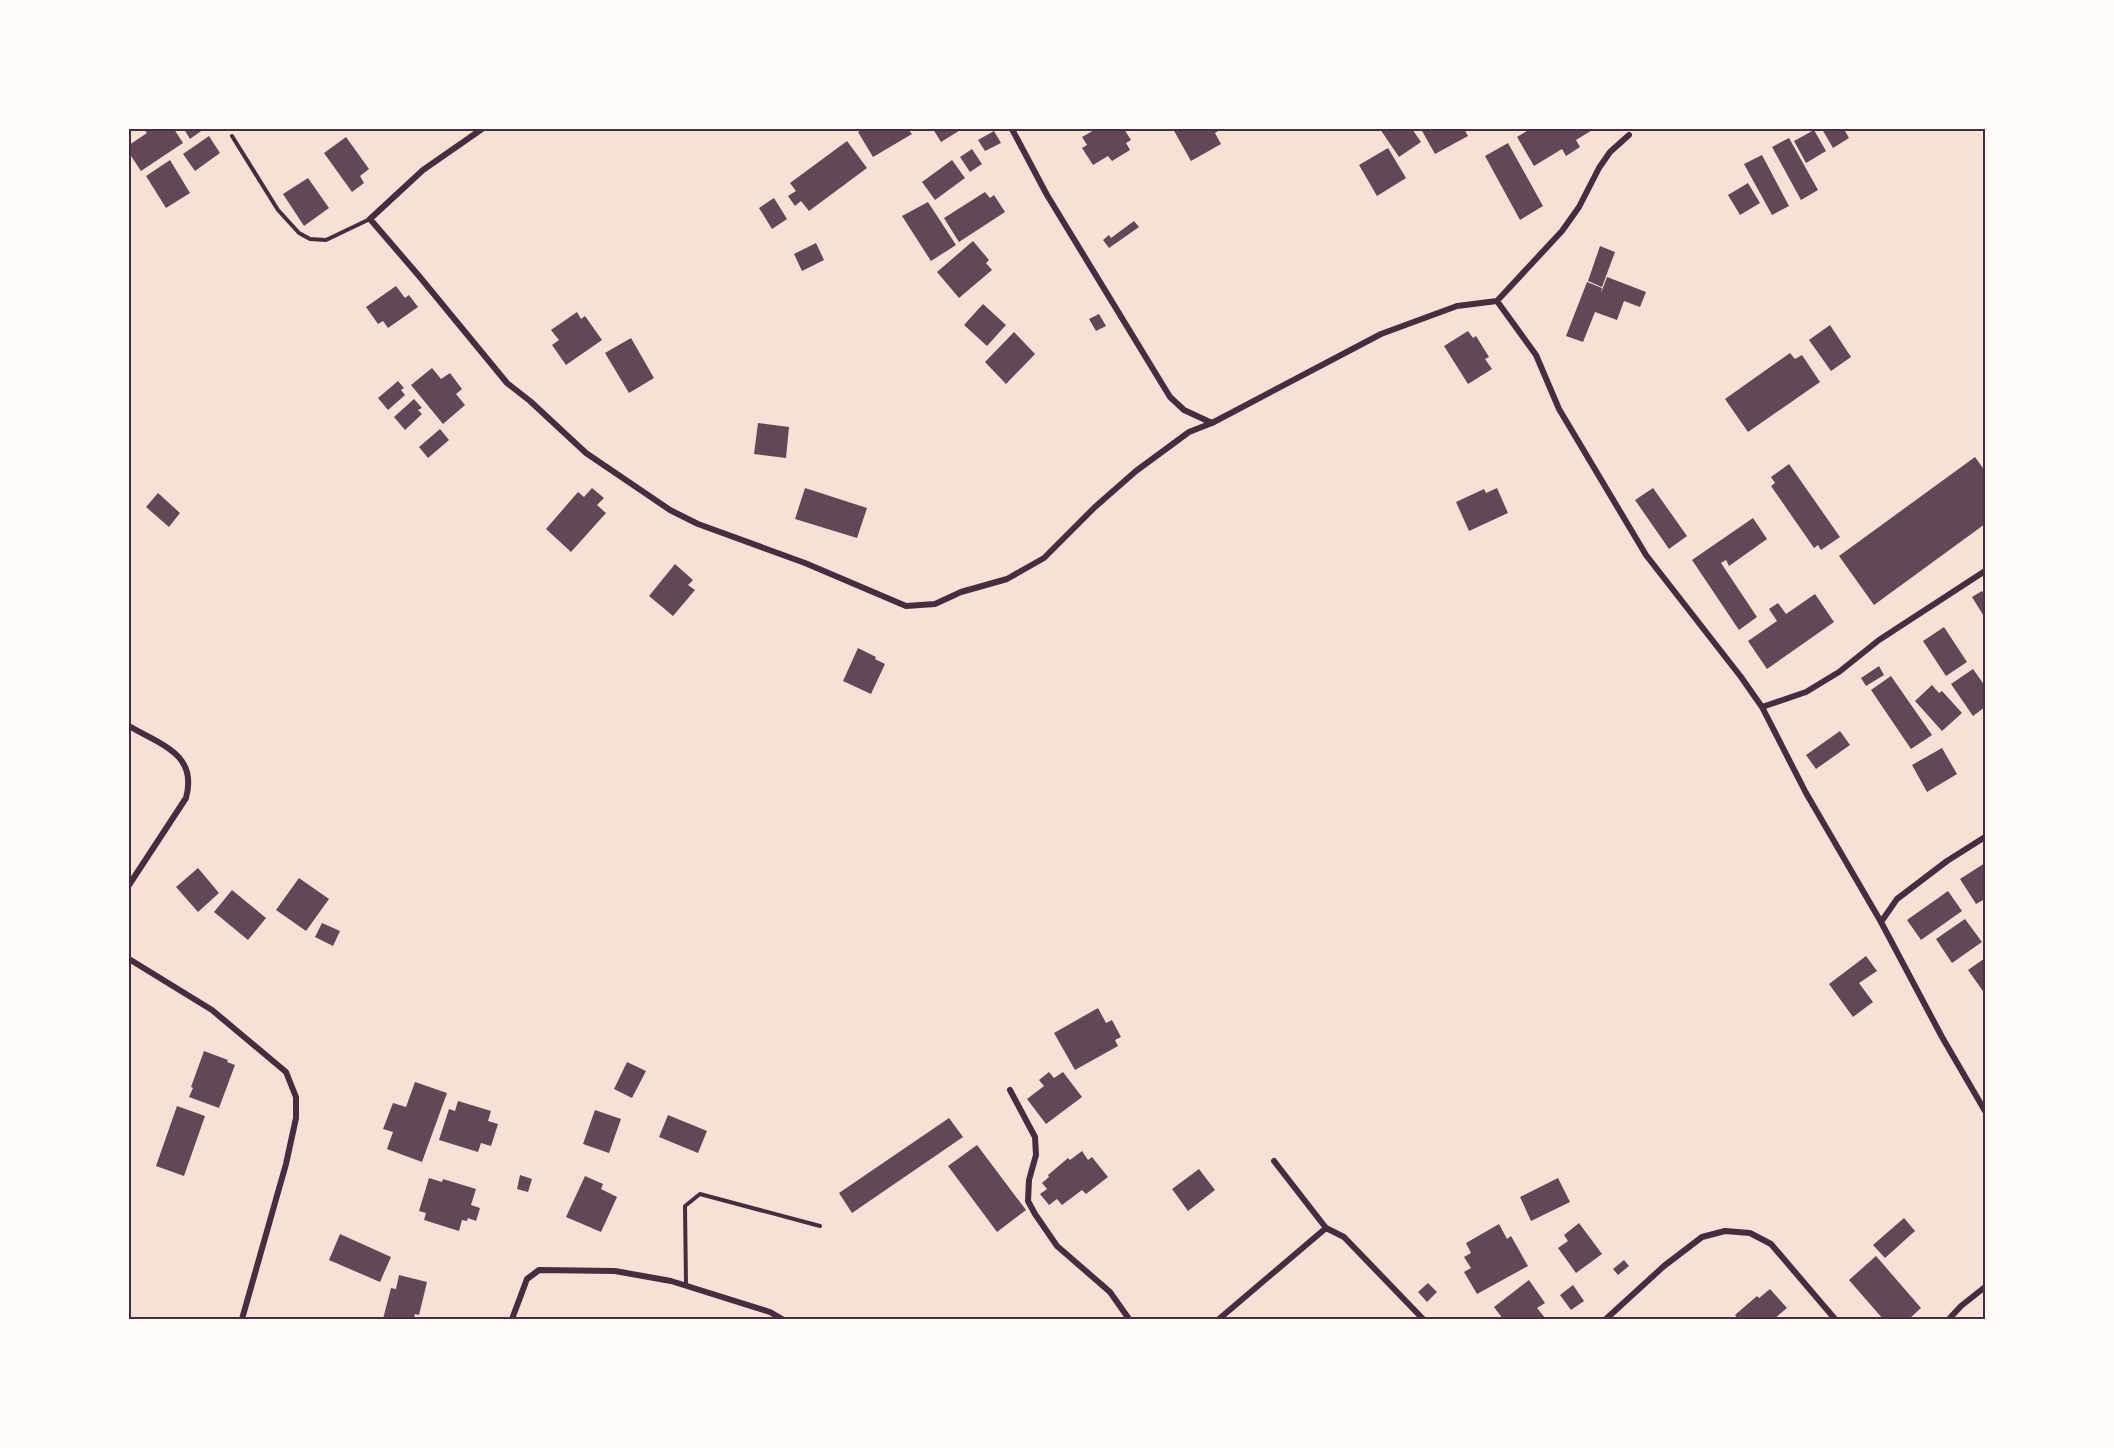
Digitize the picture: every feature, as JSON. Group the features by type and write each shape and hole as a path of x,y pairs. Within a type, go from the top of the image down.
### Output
{"street":[{"path":"482,129 423,170 370,219 507,383 586,453 670,510 698,524 805,562 906,606 935,604 961,592 1007,579 1044,558 1095,507 1136,471 1189,432 1212,423 1381,334 1457,306 1497,301 1562,231 1579,207 1587,189 1610,152 1629,135"},
{"path":"1012,129 1047,195 1170,397 1185,410 1212,423"},
{"path":"1497,301 1536,355 1559,409 1646,555 1762,707 1806,793 1881,922 1985,1111"},
{"path":"1762,707 1806,692 1839,672 1879,640 1985,571"},
{"path":"129,726 179,756 187,768 189,785 186,798 129,885"},
{"path":"1881,922 1897,899 1947,861 1985,837"},
{"path":"129,959 212,1010 286,1072 296,1097 296,1118 286,1164 242,1319"},
{"path":"1010,1090 1035,1137 1036,1155 1029,1180 1028,1201 1057,1246 1110,1292 1129,1319"},
{"path":"1274,1161 1326,1228 1344,1237 1423,1319"},
{"path":"1218,1319 1326,1228"},
{"path":"1606,1319 1664,1266 1702,1237 1725,1231 1750,1233 1771,1244 1835,1319"},
{"path":"512,1319 527,1279 539,1270 615,1272 671,1281 770,1312 782,1319"},
{"path":"1949,1319 1985,1287"}],"lane":[{"path":"231,136 278,210 299,233 310,239 326,240 370,219"},
{"path":"686,1286 686,1206 700,1194 820,1226"}],"building":[{"path":"144,129 174,129 183,143 141,171 129,153 129,145 147,133"},
{"path":"184,129 204,129 190,139"},
{"path":"864,129 908,129 912,134 873,157 858,132"},
{"path":"933,129 962,129 941,142"},
{"path":"1096,129 1124,129 1131,140 1126,143 1130,150 1112,161 1108,156 1093,165 1082,148 1087,145 1082,137"},
{"path":"1173,129 1216,129 1218,131 1215,133 1221,144 1191,161"},
{"path":"1380,129 1412,129 1421,142 1399,157"},
{"path":"1421,129 1464,129 1468,136 1435,154"},
{"path":"1530,129 1594,129 1576,140 1580,147 1566,156 1562,149 1534,166 1517,137"},
{"path":"1822,129 1844,129 1849,138 1833,148"},
{"path":"1814,130 1826,151 1806,163 1794,141"},
{"path":"994,131 1001,143 985,151 978,140"},
{"path":"209,136 220,153 195,171 183,154"},
{"path":"346,137 369,169 360,176 364,183 352,192 324,153"},
{"path":"1789,138 1818,190 1801,200 1772,147"},
{"path":"847,141 867,168 809,211 801,201 795,206 788,196 796,191 790,183"},
{"path":"1508,143 1543,206 1520,220 1485,156"},
{"path":"1388,148 1406,178 1377,196 1359,165"},
{"path":"972,149 982,164 970,172 960,157"},
{"path":"1762,155 1789,206 1772,215 1744,164"},
{"path":"170,160 190,193 166,208 146,176"},
{"path":"952,160 965,178 935,200 922,182"},
{"path":"308,178 329,208 304,226 283,194"},
{"path":"1748,183 1760,203 1740,215 1728,195"},
{"path":"985,192 990,198 994,195 1005,212 959,242 944,218"},
{"path":"774,198 787,219 772,229 759,208"},
{"path":"928,202 956,245 931,261 902,216"},
{"path":"1134,221 1139,227 1109,248 1103,240 1109,235 1111,238"},
{"path":"973,241 989,260 986,263 992,270 959,298 937,272"},
{"path":"816,243 824,260 802,271 794,254"},
{"path":"1600,246 1615,252 1602,287 1588,281"},
{"path":"1607,277 1646,292 1640,307 1624,301 1617,320 1595,312 1583,342 1566,336 1587,282 1602,288 1601,293"},
{"path":"396,286 405,298 409,295 418,307 388,328 383,321 378,324 366,307"},
{"path":"983,304 1006,325 987,346 964,325"},
{"path":"577,312 581,319 585,316 602,340 566,365 552,345 559,340 551,330"},
{"path":"1099,314 1106,326 1096,331 1089,319"},
{"path":"1830,325 1851,357 1831,371 1809,340"},
{"path":"1468,331 1473,338 1476,336 1489,357 1485,359 1492,369 1468,384 1444,346"},
{"path":"1014,332 1035,354 1006,384 985,362"},
{"path":"631,338 654,378 629,393 605,353"},
{"path":"1790,353 1795,359 1802,355 1820,382 1748,432 1725,399"},
{"path":"432,368 441,379 450,373 462,389 456,394 465,405 443,424 411,385"},
{"path":"398,381 404,388 401,390 405,395 388,410 378,398"},
{"path":"414,399 422,408 418,410 422,414 405,430 394,417"},
{"path":"758,423 789,427 786,458 754,454"},
{"path":"440,429 449,440 428,458 419,447"},
{"path":"1975,457 1985,471 1985,524 1874,605 1839,556"},
{"path":"1789,464 1840,537 1821,550 1818,545 1814,548 1771,486 1775,483 1771,477"},
{"path":"592,488 604,498 597,505 606,513 571,552 546,529 578,492 584,497"},
{"path":"805,488 867,508 857,538 795,519"},
{"path":"1497,488 1508,513 1469,531 1456,502 1484,489 1486,493"},
{"path":"1653,488 1687,536 1669,549 1635,500"},
{"path":"158,493 180,513 169,527 146,507"},
{"path":"1753,518 1767,539 1729,566 1726,560 1721,563 1757,617 1739,630 1692,560"},
{"path":"675,564 693,580 688,585 695,590 673,616 649,596"},
{"path":"1982,591 1985,596 1985,618 1972,597"},
{"path":"1815,594 1834,622 1767,669 1748,641 1777,621 1769,609 1778,603 1786,614"},
{"path":"1944,627 1967,662 1946,676 1923,641"},
{"path":"858,648 885,664 871,694 843,681"},
{"path":"1879,666 1884,675 1866,686 1861,678"},
{"path":"1973,669 1985,686 1985,707 1973,716 1951,684"},
{"path":"1891,676 1932,735 1911,749 1871,690"},
{"path":"1932,685 1939,693 1942,691 1962,713 1942,731 1915,701"},
{"path":"1840,731 1850,745 1816,769 1806,755"},
{"path":"1942,748 1957,774 1927,792 1912,765"},
{"path":"1985,863 1985,899 1976,904 1960,879"},
{"path":"198,868 219,893 198,912 176,887"},
{"path":"299,878 329,899 306,931 276,910"},
{"path":"232,890 266,918 248,940 214,912"},
{"path":"1948,891 1962,911 1921,940 1907,920"},
{"path":"1965,919 1982,942 1952,963 1936,939"},
{"path":"322,923 340,931 333,946 315,937"},
{"path":"1866,956 1877,971 1859,983 1873,1002 1853,1017 1829,984"},
{"path":"1985,958 1985,994 1968,970"},
{"path":"1098,1008 1106,1023 1112,1020 1121,1037 1115,1040 1118,1046 1075,1070 1054,1033"},
{"path":"204,1051 235,1065 219,1108 189,1097"},
{"path":"627,1062 646,1071 632,1098 614,1089"},
{"path":"1049,1072 1054,1078 1063,1072 1082,1097 1046,1124 1027,1099 1044,1086 1039,1080"},
{"path":"415,1082 447,1093 422,1162 387,1149 393,1132 383,1129 393,1103 406,1107"},
{"path":"458,1101 491,1111 488,1121 498,1124 491,1146 481,1143 478,1152 439,1140 449,1109 455,1111"},
{"path":"177,1106 205,1116 184,1176 156,1166"},
{"path":"595,1110 621,1119 609,1153 583,1144"},
{"path":"668,1115 707,1131 698,1153 659,1137"},
{"path":"949,1118 963,1137 852,1213 839,1193"},
{"path":"977,1145 1026,1210 997,1232 948,1166"},
{"path":"1082,1151 1088,1160 1092,1157 1108,1177 1086,1194 1082,1190 1062,1205 1057,1199 1049,1205 1040,1194 1047,1189 1042,1183 1068,1158 1070,1160"},
{"path":"1199,1169 1215,1190 1188,1211 1172,1189"},
{"path":"520,1175 532,1179 528,1192 517,1189"},
{"path":"585,1176 603,1184 601,1189 617,1197 601,1232 566,1217"},
{"path":"429,1178 442,1182 443,1179 476,1189 471,1205 480,1208 476,1221 468,1218 467,1221 462,1220 459,1231 424,1220 426,1213 419,1211"},
{"path":"1558,1178 1570,1202 1531,1221 1520,1197"},
{"path":"1904,1218 1915,1231 1885,1258 1873,1245"},
{"path":"1579,1223 1602,1254 1576,1273 1558,1248 1568,1241 1564,1235"},
{"path":"1499,1224 1507,1239 1511,1236 1528,1266 1477,1294 1464,1272 1471,1268 1464,1257 1471,1253 1466,1243"},
{"path":"340,1234 391,1257 380,1282 329,1260"},
{"path":"1876,1256 1921,1308 1909,1319 1883,1319 1849,1280"},
{"path":"1624,1260 1629,1266 1618,1275 1613,1269"},
{"path":"399,1275 427,1282 419,1315 415,1314 414,1319 383,1319 391,1288 396,1289"},
{"path":"1529,1280 1545,1303 1537,1308 1546,1319 1503,1319 1494,1307"},
{"path":"1428,1283 1437,1292 1427,1302 1418,1292"},
{"path":"1573,1285 1584,1301 1571,1310 1560,1295"},
{"path":"1770,1289 1787,1308 1774,1319 1736,1319 1735,1315 1757,1296 1759,1298"}]}
